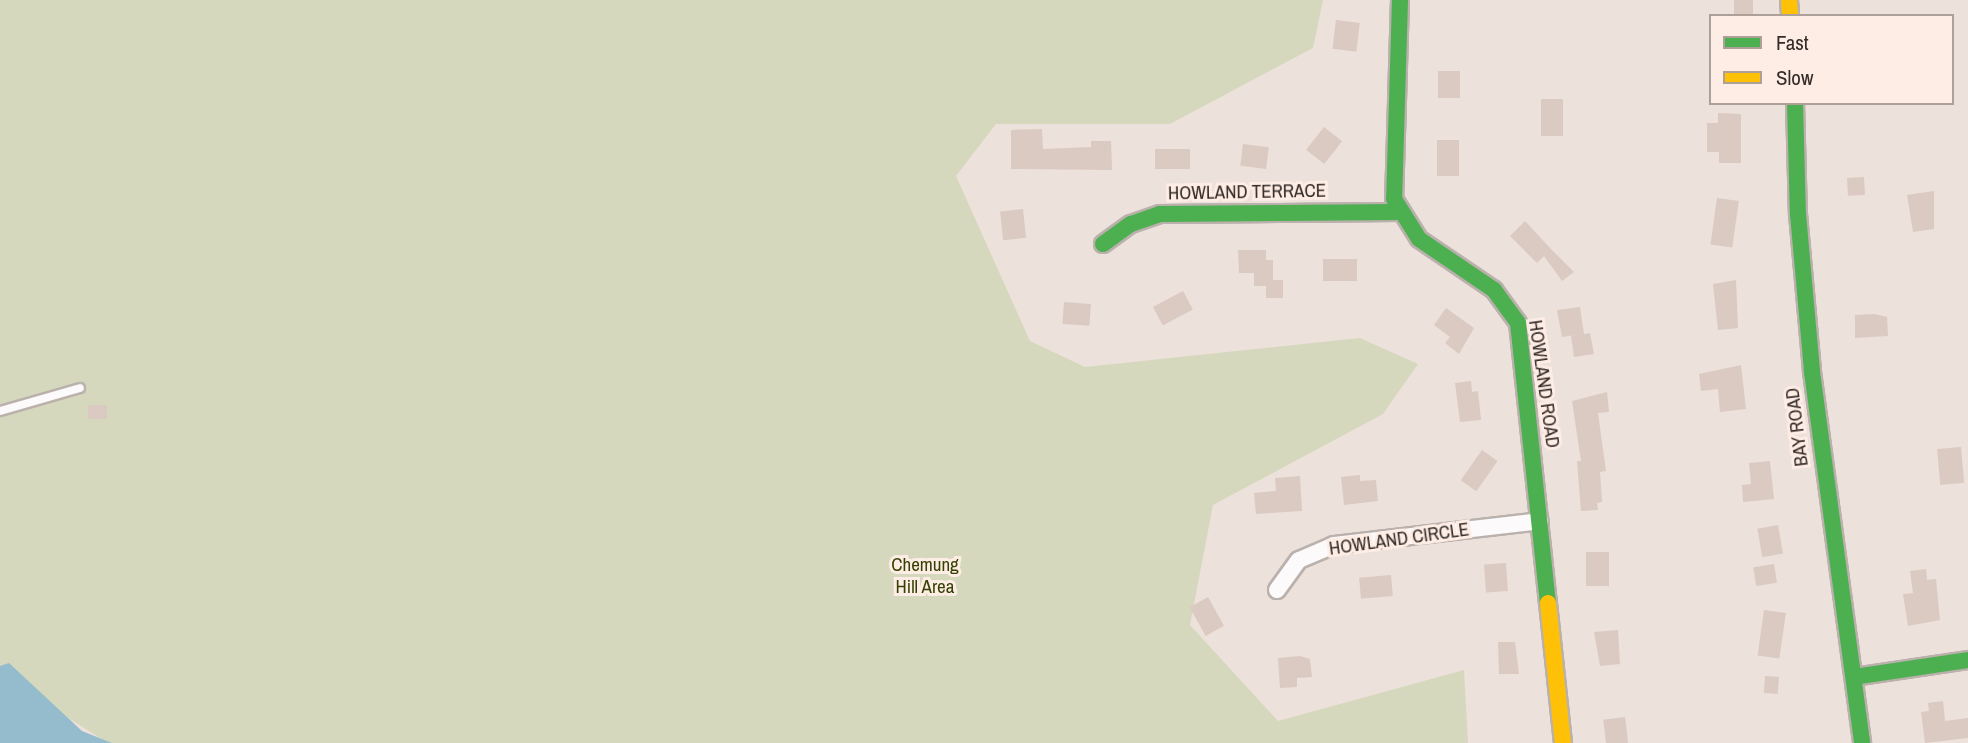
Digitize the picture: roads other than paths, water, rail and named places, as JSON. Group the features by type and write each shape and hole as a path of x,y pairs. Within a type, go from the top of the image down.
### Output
{"street":[{"path":"1399,212 1392,170 1400,0"},
{"name":"BAY ROAD","path":"1795,105 1797,214 1809,345 1862,743"},
{"name":"HOWLAND TERRACE","path":"1103,244 1131,223 1160,214 1399,212"},
{"name":"HOWLAND ROAD","path":"1399,212 1432,251 1494,290 1513,311 1521,339 1563,743"},
{"name":"HOWLAND CIRCLE","path":"1277,590 1299,560 1334,545 1540,521"},
{"path":"1854,677 1968,660"}],"lane":[{"path":"0,411 80,388"}],"water":[{"path":"9,663 82,731 112,743 0,743 0,666"}],"park label":[{"name":"Chemung Hill Area","path":"925,576"}]}
